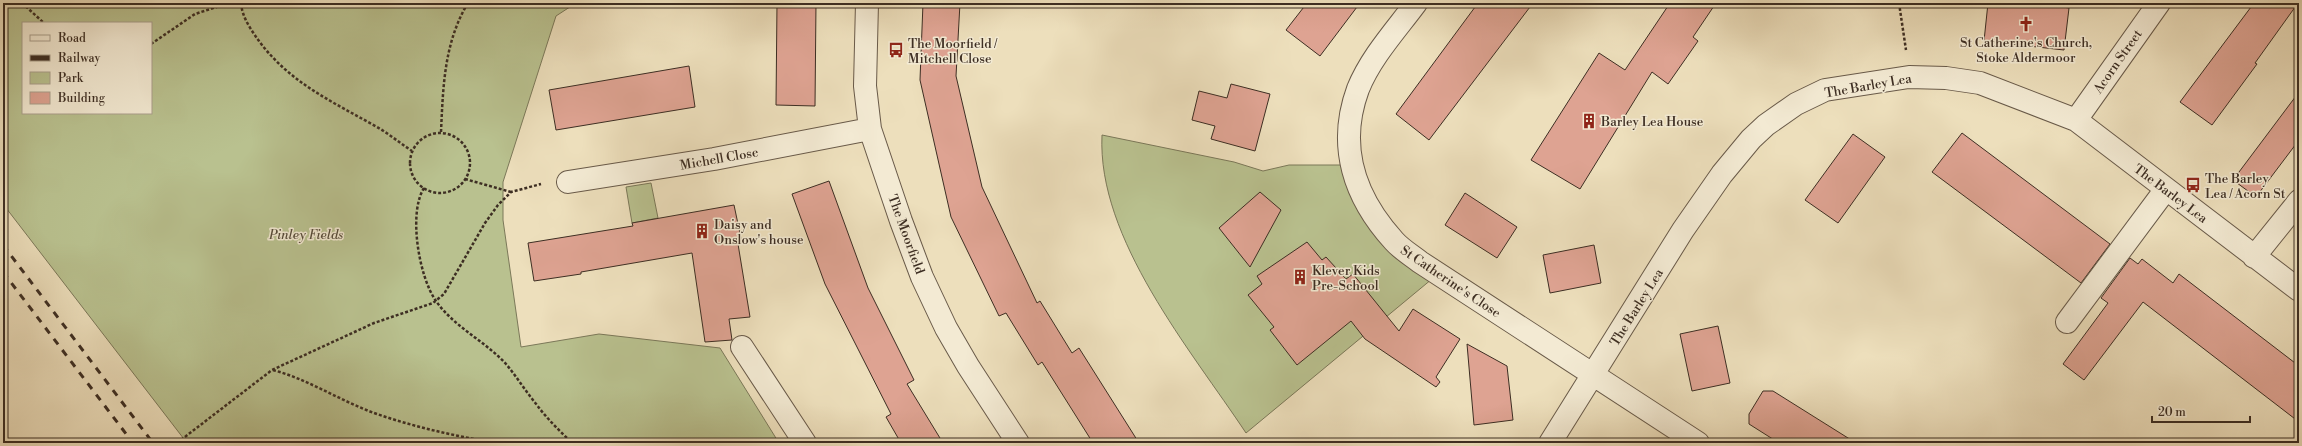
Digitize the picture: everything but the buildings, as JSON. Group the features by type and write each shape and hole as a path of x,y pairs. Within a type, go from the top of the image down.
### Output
{"street":[{"name":"The Moorfield","path":"867,3 865,86 870,129 901,221 922,277 939,313 968,366 1015,442"},
{"name":"St Catherine's Close","path":"1416,3 1377,55 1359,88 1349,120 1349,155 1358,186 1375,217 1394,242 1432,270 1698,443"},
{"name":"Acorn Street","path":"2076,120 2159,3"},
{"name":"The Barley Lea","path":"1550,443 1688,224 1722,174 1751,139 1766,125 1796,104 1825,90 1909,77 1946,78 1980,83 2076,120 2299,290"},
{"name":"Michell Close","path":"568,182 714,159 870,129"},
{"path":"2066,322 2166,189"},
{"path":"2254,257 2299,201"},
{"path":"742,347 805,443"}],"path":[{"path":"22,3 43,22"},
{"path":"152,43 195,14 229,3"},
{"path":"241,3 249,29 268,54 294,78 316,94 378,128 412,152"},
{"path":"441,132 444,71 457,28 468,3"},
{"path":"1899,3 1909,77"},
{"path":"441,132 452,135 465,146 469,156 469,170 465,179 451,191 437,192 424,188 413,176 410,166 412,152 421,140 441,132"},
{"path":"465,179 511,192"},
{"path":"177,443 272,370 374,323 436,301 444,294 485,223 498,205 511,192 538,184 568,182"},
{"path":"424,188 420,194 415,217 417,242 427,281 436,301 453,319 506,364 536,405 572,443"},
{"path":"272,370 295,376 325,393 380,415 451,435 496,443"}],"green space":[{"name":"Pinley Fields","path":"3,3 576,3 556,16 503,182 503,220 521,347 599,334 720,348 779,443 187,443 3,204"},
{"path":"1102,135 1234,162 1263,171 1289,165 1352,165 1358,186 1438,274 1246,433 1175,330 1131,253 1115,214 1104,174"},
{"path":"651,183 658,218 632,223 626,187"}],"railway":[{"path":"3,245 153,443"},
{"path":"3,272 133,443"}],"place":[{"name":"St Catherine's Church, Stoke Aldermoor","path":"2026,24"},
{"name":"The Moorfield / Mitchell Close","path":"896,50"},
{"name":"Barley Lea House","path":"1589,121"},
{"name":"The Barley Lea / Acorn St","path":"2193,185"},
{"name":"Daisy and Onslow's house","path":"702,231"},
{"name":"Klever Kids Pre-School","path":"1300,277"}]}
